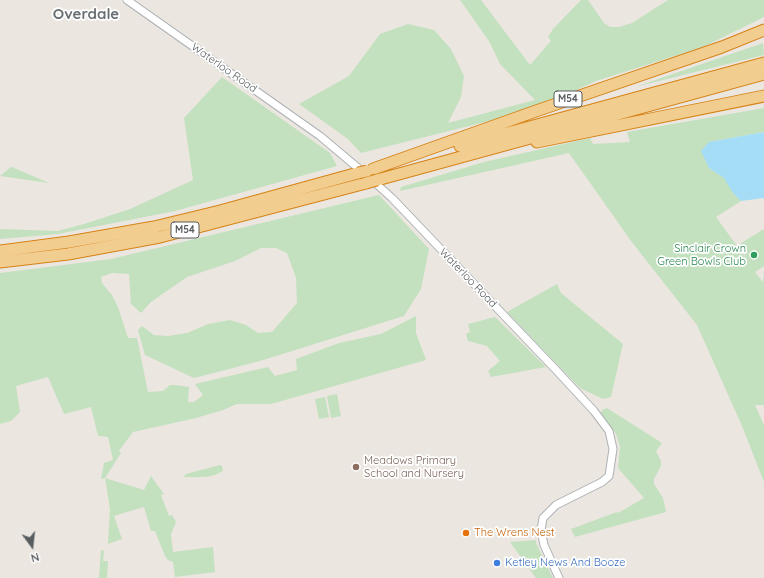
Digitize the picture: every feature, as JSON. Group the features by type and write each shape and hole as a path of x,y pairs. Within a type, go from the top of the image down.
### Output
{"highway":[{"name":"M54","path":"369,173 536,111 722,47 764,30"},
{"name":"M54","path":"0,251 69,242 154,227 220,211 369,173 764,63"},
{"name":"M54","path":"435,164 764,74"},
{"name":"M54","path":"369,173 435,164 764,96"},
{"name":"M54","path":"0,262 68,254 160,237 366,182 369,173"}],"street":[{"name":"Waterloo Road","path":"127,0 320,136 392,198 594,411 610,431 613,449 609,476 602,482 556,506 543,518 541,530 544,545 559,578"}],"green space":[{"path":"460,0 481,0 530,65 551,41 548,37 553,29 581,0 588,0 604,23 610,27 619,27 632,23 668,0 764,0 764,17 703,47 596,81 555,100 497,119 361,153 348,139 299,104 349,76 380,34 408,24 434,30 451,49 464,76 461,97 448,123 535,100 500,64 489,41"},
{"path":"763,43 764,55 635,87"},
{"path":"222,77 330,153 337,166 175,211 58,234 0,239 0,229 58,231 84,224 130,209 193,180 184,118"},
{"path":"764,108 764,132 709,142 709,168 725,178 733,193 741,201 716,217 750,264 738,245 764,229 764,266 755,272 763,282 764,274 764,405 755,405 764,425 764,482 742,426 697,325 631,241 569,153 400,191 401,187 484,162 590,138 593,144 630,142 627,132"},
{"path":"12,167 49,183 0,176"},
{"path":"379,195 429,249 421,289 404,316 260,361 194,378 145,355 138,330 142,326 154,335 168,336 187,333 208,324 230,320 246,325 258,333 272,332 297,303 296,278 287,253 276,248 261,248 235,261 187,277 151,302 141,313 131,304 129,274 112,273 101,277 102,283 112,295 118,307 128,338 137,338 148,392 163,391 170,385 189,387 188,402 194,402 203,395 195,384 268,367 275,376 297,370 296,359 339,343 381,334 416,316 416,333 426,360 271,404 237,404 196,418 133,432 119,451 121,453 105,478 101,479 104,463 113,460 108,437 98,436 91,407 64,414 48,377 16,386 20,412 11,421 0,424 0,273 111,259"},
{"path":"557,284 561,293 623,344 611,397 603,399 580,388 507,312"},
{"path":"495,317 546,367 491,377 488,371 500,361 487,346 468,341 466,334 470,332 468,324"},
{"path":"337,394 341,416 331,418 327,396"},
{"path":"325,397 329,417 319,419 315,399"},
{"path":"607,408 662,443 656,451 661,461 661,466 654,479 654,484 663,498 666,512 575,537 571,529 617,512 618,513 644,498 618,468 620,446 616,434 601,413 602,410"},
{"path":"220,465 222,466 223,471 215,475 205,477 183,477 186,474"},
{"path":"151,476 164,494 161,495 169,516 172,515 176,522 171,534 173,552 213,547 215,572 175,577 173,562 168,560 165,556 155,531 151,531 144,507 114,516 122,539 108,544 110,509 105,478 144,490"},
{"path":"536,540 536,543 553,578 536,578 510,542"},
{"path":"101,550 104,551 103,561 108,561 107,578 99,578"}],"water":[{"path":"764,132 764,198 741,201 733,193 724,178 709,168 701,151 709,142"}],"place":[{"name":"Sinclair Crown Green Bowls Club","path":"754,255"},
{"name":"Meadows Primary School and Nursery","path":"356,467"},
{"name":"The Wrens Nest","path":"466,533"},
{"name":"Ketley News And Booze","path":"497,563"}],"district":[{"name":"Overdale","path":"86,14"}]}
